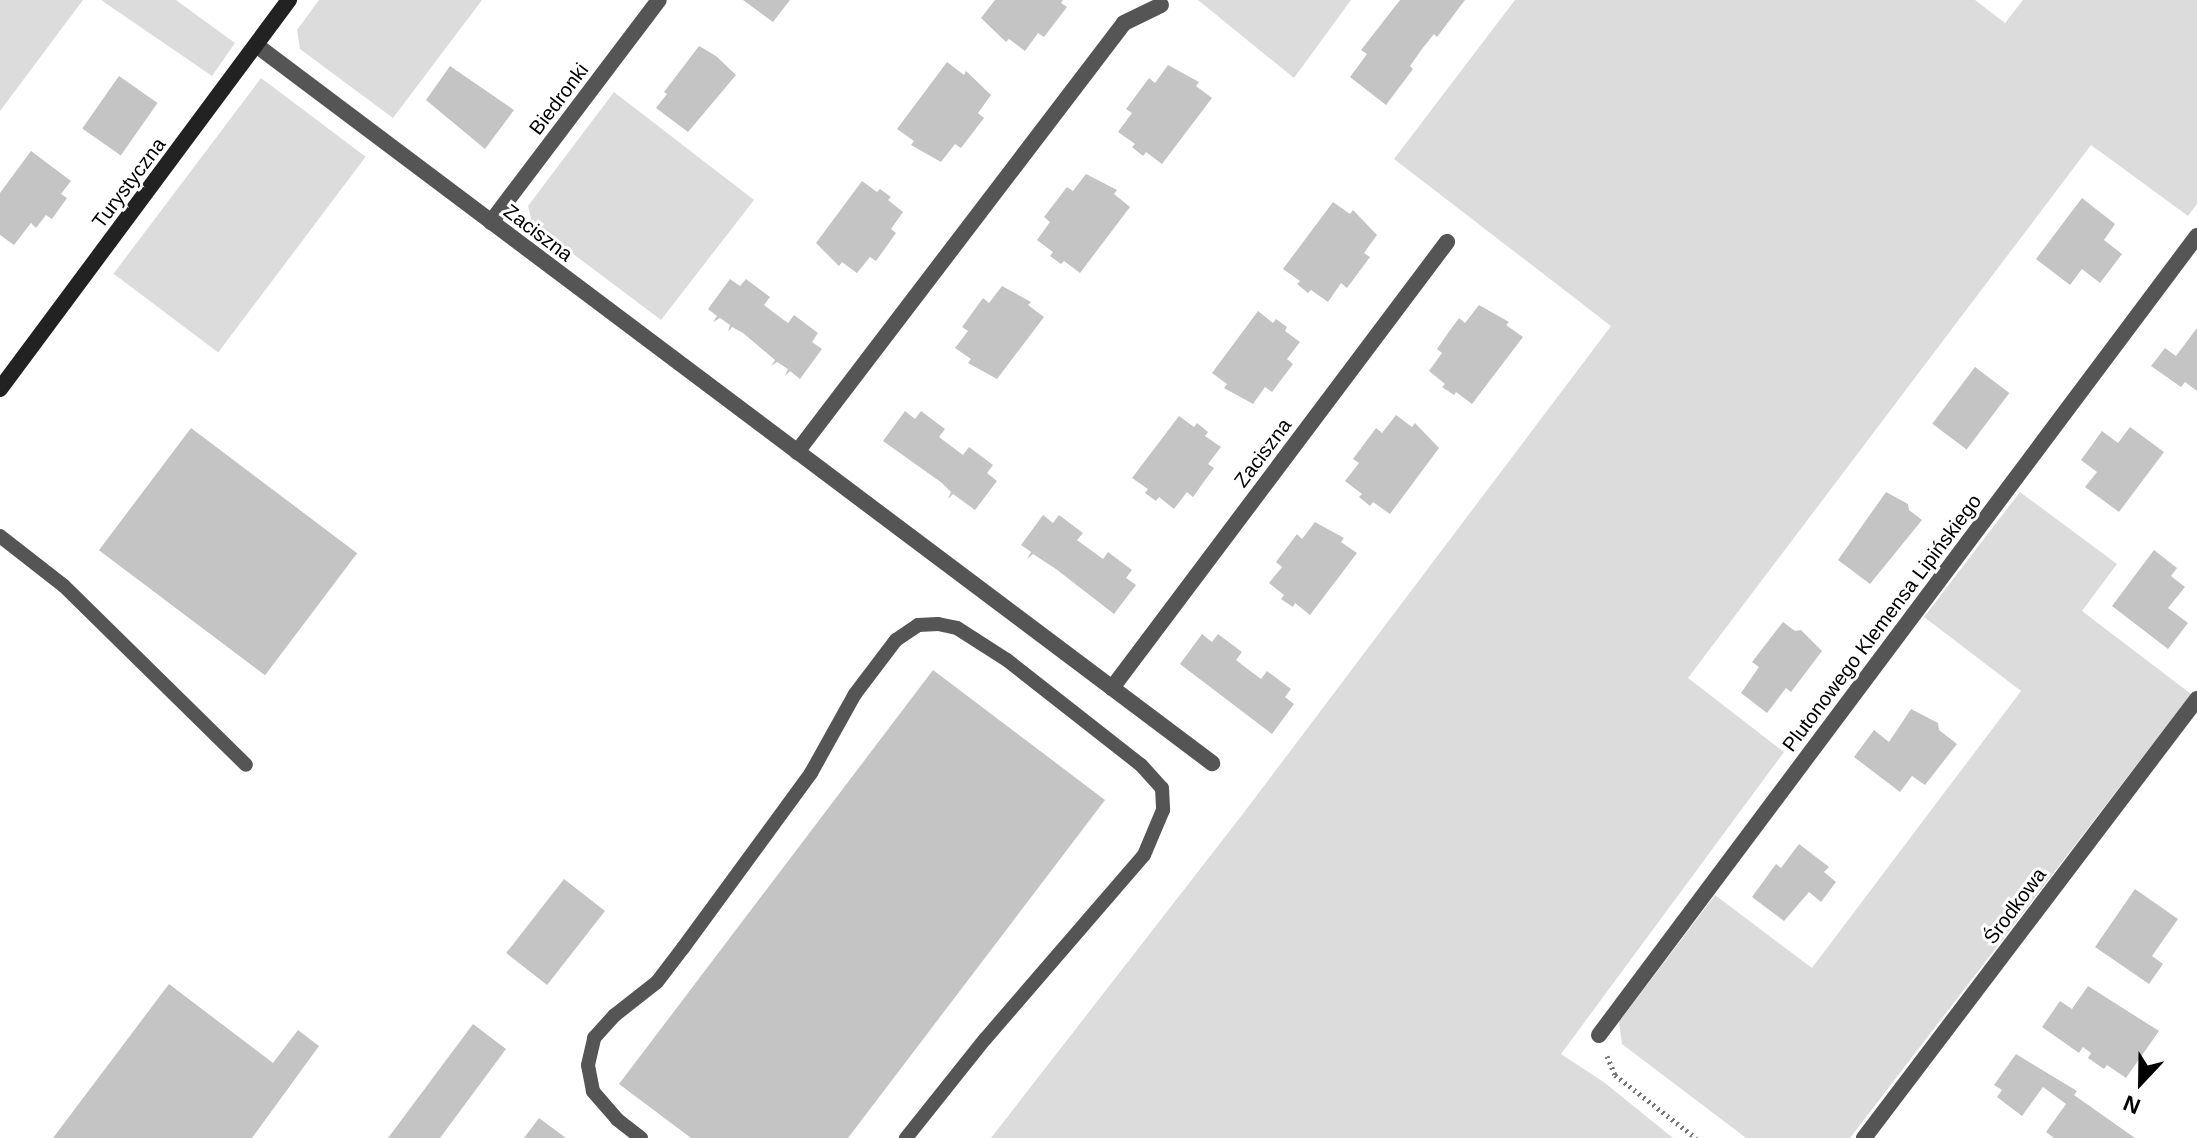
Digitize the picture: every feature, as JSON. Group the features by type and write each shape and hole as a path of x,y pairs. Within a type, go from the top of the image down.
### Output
{"street":[{"name":"Turystyczna","path":"0,389 289,0"},
{"name":"Biedronki","path":"491,222 659,0"},
{"path":"797,452 1124,23 1161,5"},
{"name":"Zaciszna","path":"256,45 1212,763"},
{"name":"Plutonowego Klemensa Lipińskiego","path":"1599,1035 2197,236"},
{"name":"Zaciszna","path":"1112,688 1447,242"},
{"name":"Środkowa","path":"1864,1138 2197,699"}],"lane":[{"path":"0,536 64,586 246,765"},
{"path":"641,1138 617,1119 593,1091 588,1065 594,1038 615,1015 657,982 683,948 811,773 855,694 896,640 918,625 938,624 957,628 1007,660 1141,765 1162,788 1163,810 1144,855 985,1039 906,1138"}],"path":[{"path":"1599,1035 1615,1075 1696,1138"}],"shaded area":[{"path":"0,0 83,0 0,111"},
{"path":"101,0 176,0 235,43 212,76"},
{"path":"319,0 482,0 393,118 300,49 297,30"},
{"path":"1198,0 1351,0 1294,78"},
{"path":"1515,0 1975,0 2005,23 2023,0 2197,0 2197,204 2188,216 2091,145 1688,678 1784,752 1561,1054 1605,1083 1673,1138 991,1138 1242,815 1611,326 1394,159"},
{"path":"261,78 366,157 218,353 114,274"},
{"path":"614,92 754,200 661,320 532,223 528,206"},
{"path":"2020,492 2117,564 2082,611 2191,694 1850,1138 1746,1138 1622,1044 1619,1022 1715,895 1812,968 2021,691 1924,617"}],"building":[{"path":"743,0 790,0 773,22"},
{"path":"995,0 1063,0 1061,3 1067,7 1044,37 1038,33 1025,51 1009,39 1006,42 981,18"},
{"path":"1400,0 1465,0 1437,37 1434,34 1422,49 1410,66 1413,69 1386,105 1350,77 1367,54 1361,50"},
{"path":"699,46 716,56 736,75 688,132 656,108 667,94 664,92"},
{"path":"947,62 964,75 966,71 991,95 978,113 984,118 961,148 955,144 941,162 911,145 914,141 897,129"},
{"path":"1168,65 1199,82 1196,86 1212,98 1162,164 1146,152 1143,156 1132,147 1135,144 1118,132 1132,113 1126,109 1149,78 1155,83"},
{"path":"450,66 514,110 485,149 426,100"},
{"path":"119,76 158,103 121,155 82,128"},
{"path":"31,151 71,181 61,194 67,198 52,219 46,215 36,228 31,223 14,245 0,235 0,193"},
{"path":"1086,174 1117,190 1114,194 1130,207 1080,273 1064,261 1061,264 1050,256 1053,252 1037,240 1050,222 1044,217 1067,187 1073,191"},
{"path":"862,181 891,197 888,200 903,212 891,229 896,233 876,261 870,257 857,273 842,262 839,266 816,243"},
{"path":"2082,198 2115,224 2104,240 2122,254 2100,283 2082,269 2070,285 2036,259"},
{"path":"1333,202 1350,214 1353,210 1377,235 1364,253 1370,257 1347,288 1341,283 1328,302 1311,290 1308,293 1297,284 1300,281 1283,269"},
{"path":"730,279 740,286 746,279 770,297 764,305 777,315 788,323 794,315 818,333 812,342 822,349 800,379 790,371 785,376 788,369 777,362 771,366 775,360 743,333 732,327 728,332 730,325 720,318 713,322 717,316 708,309"},
{"path":"1002,286 1031,302 1028,305 1044,317 997,379 968,363 971,359 955,348 968,331 962,327 983,298 989,303"},
{"path":"1479,305 1509,322 1506,325 1523,337 1472,404 1456,392 1454,395 1442,387 1445,384 1429,371 1442,353 1437,349 1459,318 1465,323"},
{"path":"1258,311 1273,323 1276,319 1287,327 1285,331 1300,342 1287,359 1293,364 1272,392 1265,387 1253,404 1224,388 1227,384 1212,373"},
{"path":"2197,328 2197,391 2185,382 2181,387 2151,366 2165,348 2176,356"},
{"path":"1975,367 2009,393 1967,450 1932,424"},
{"path":"905,411 915,419 921,411 945,429 939,437 963,455 969,447 993,465 987,473 997,481 975,510 953,494 948,499 951,492 942,483 883,441"},
{"path":"1396,415 1412,427 1415,423 1439,448 1390,514 1373,502 1370,506 1359,497 1362,494 1345,481 1359,463 1353,459 1376,428 1382,433"},
{"path":"1179,416 1194,427 1197,423 1208,432 1205,436 1221,447 1208,464 1214,468 1193,497 1187,492 1174,509 1159,497 1156,501 1145,493 1148,489 1132,478"},
{"path":"2130,427 2164,452 2119,512 2085,487 2097,472 2081,460 2102,431 2118,443"},
{"path":"191,428 357,553 265,675 99,550"},
{"path":"1886,492 1908,504 1909,510 1922,520 1870,584 1838,560"},
{"path":"1043,515 1053,523 1059,515 1083,533 1077,540 1103,559 1108,552 1132,570 1126,578 1136,585 1114,614 1033,554 1027,559 1031,552 1021,545"},
{"path":"1315,522 1344,538 1341,542 1357,553 1310,615 1295,603 1293,607 1281,599 1284,595 1269,583 1282,567 1276,562 1297,534 1302,539"},
{"path":"2154,550 2177,568 2171,576 2185,587 2168,608 2188,623 2168,649 2112,606"},
{"path":"1783,622 1795,631 1801,630 1822,651 1791,692 1786,688 1767,713 1741,693 1759,667 1752,662"},
{"path":"1202,634 1212,642 1218,634 1242,652 1236,660 1249,670 1261,679 1267,671 1291,689 1285,697 1294,704 1272,734 1180,664"},
{"path":"933,670 1105,800 848,1138 691,1138 619,1084"},
{"path":"1911,709 1938,723 1939,730 1957,744 1925,785 1912,776 1900,792 1854,757 1874,730 1889,742"},
{"path":"1799,844 1829,867 1824,872 1836,882 1821,902 1809,892 1784,921 1752,897 1776,864 1781,868"},
{"path":"564,879 605,911 547,985 506,953"},
{"path":"2135,889 2178,919 2152,956 2163,964 2149,984 2095,947"},
{"path":"169,984 273,1063 298,1030 319,1046 252,1138 53,1138"},
{"path":"2088,986 2159,1031 2126,1078 2107,1065 2104,1069 2088,1058 2091,1053 2083,1047 2079,1053 2042,1027 2060,1001 2072,1009"},
{"path":"473,1024 506,1049 440,1138 388,1138"},
{"path":"2016,1054 2077,1091 2074,1095 2135,1138 2054,1138 2046,1132 2066,1104 2043,1087 2022,1116 1997,1097 2002,1090 1994,1085"},
{"path":"539,1118 566,1138 524,1138"}]}
